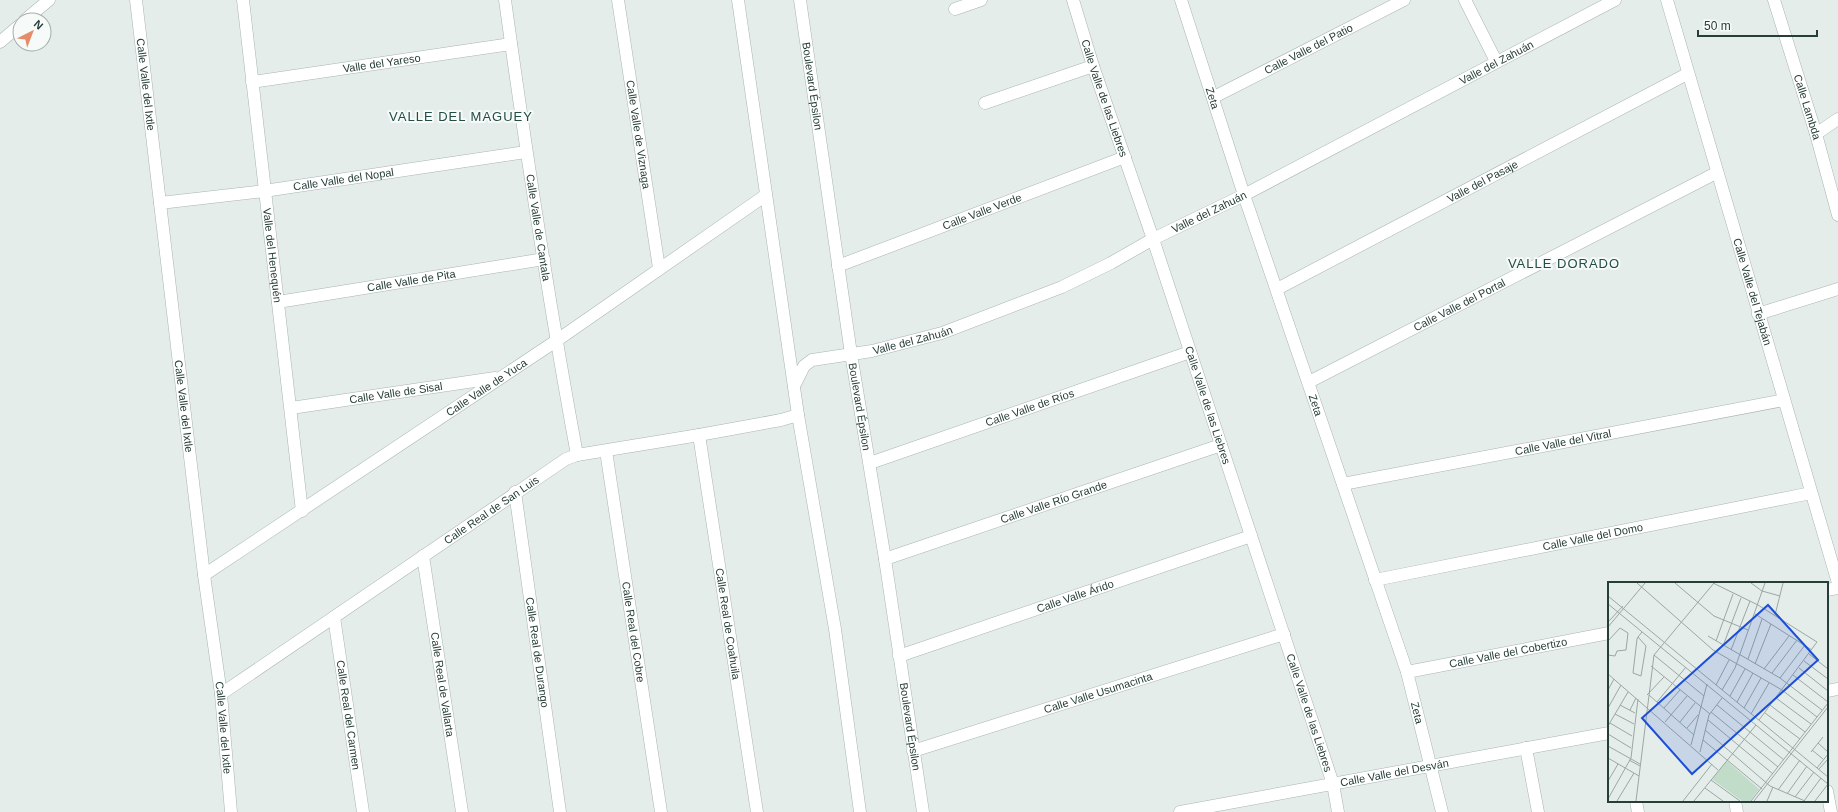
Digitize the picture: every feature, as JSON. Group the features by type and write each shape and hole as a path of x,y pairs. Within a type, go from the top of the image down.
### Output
{"street":[{"path":"35,12 49,0"},
{"name":"Calle Valle del Ixtle","path":"136,0 204,575 221,694 231,812"},
{"name":"Valle del Henequén","path":"243,0 302,511"},
{"name":"Calle Valle de Cantala","path":"505,0 526,152 556,341 577,455"},
{"name":"Calle Valle de Viznaga","path":"618,0 659,268"},
{"path":"738,0 798,415 835,629 860,812"},
{"name":"Boulevard Épsilon","path":"800,0 851,354 870,463 923,812"},
{"path":"955,9 981,0"},
{"name":"Calle Valle de las Liebres","path":"1073,0 1093,66 1153,239 1333,784 1338,812"},
{"name":"Calle Valle del Patio","path":"1214,98 1404,0"},
{"path":"1465,0 1496,61"},
{"name":"Valle del Zahuán","path":"794,386 804,366 812,360 872,352 913,342 975,322 1062,287 1153,239 1244,195 1496,61 1615,0"},
{"name":"Calle Valle del Tejabán","path":"1667,0 1716,173 1838,583"},
{"name":"Calle Lambda","path":"1774,0 1816,134 1838,215"},
{"name":"Zeta","path":"1184,1 1244,195 1407,672 1432,765 1442,812"},
{"path":"0,42 12,32"},
{"name":"Valle del Yareso","path":"252,82 511,44"},
{"path":"985,103 1093,66"},
{"name":"Valle del Pasaje","path":"1277,288 1687,74"},
{"path":"1816,134 1838,119"},
{"name":"Calle Valle del Nopal","path":"160,203 264,191 526,152"},
{"name":"Calle Valle Verde","path":"838,266 1125,157"},
{"name":"Calle Valle del Portal","path":"1308,382 1716,173"},
{"name":"Calle Valle de Yuca","path":"204,575 556,341 766,195"},
{"name":"Calle Valle de Pita","path":"278,302 544,259"},
{"path":"1758,314 1838,289"},
{"name":"Calle Valle de Ríos","path":"870,463 1190,352"},
{"name":"Calle Valle de Sisal","path":"291,408 500,377"},
{"name":"Calle Valle del Vitral","path":"1343,484 1784,400"},
{"name":"Calle Real de San Luis","path":"221,694 566,458 780,420 798,415"},
{"name":"Calle Real de Coahuila","path":"699,435 757,812"},
{"name":"Calle Valle Río Grande","path":"885,559 1221,445"},
{"name":"Calle Real del Cobre","path":"606,451 661,812"},
{"name":"Calle Real de Durango","path":"515,492 560,812"},
{"name":"Calle Valle del Domo","path":"1375,580 1811,493"},
{"name":"Calle Valle Árido","path":"899,656 1251,536"},
{"name":"Calle Real de Vallarta","path":"423,556 462,812"},
{"path":"1828,590 1838,588"},
{"name":"Calle Real del Carmen","path":"334,617 363,812"},
{"name":"Calle Valle del Cobertizo","path":"1407,672 1608,633"},
{"name":"Calle Valle Usumacinta","path":"913,751 1284,634"},
{"path":"1828,691 1838,689"},
{"name":"Calle Valle del Desván","path":"1180,812 1230,807 1333,784 1608,733"},
{"path":"1526,748 1538,812"},
{"path":"1828,796 1831,812"},
{"path":"1636,802 1638,812"},
{"path":"1735,802 1737,812"}],"district":[{"name":"VALLE DEL MAGUEY","path":"461,116"},
{"name":"VALLE DORADO","path":"1564,263"}]}
